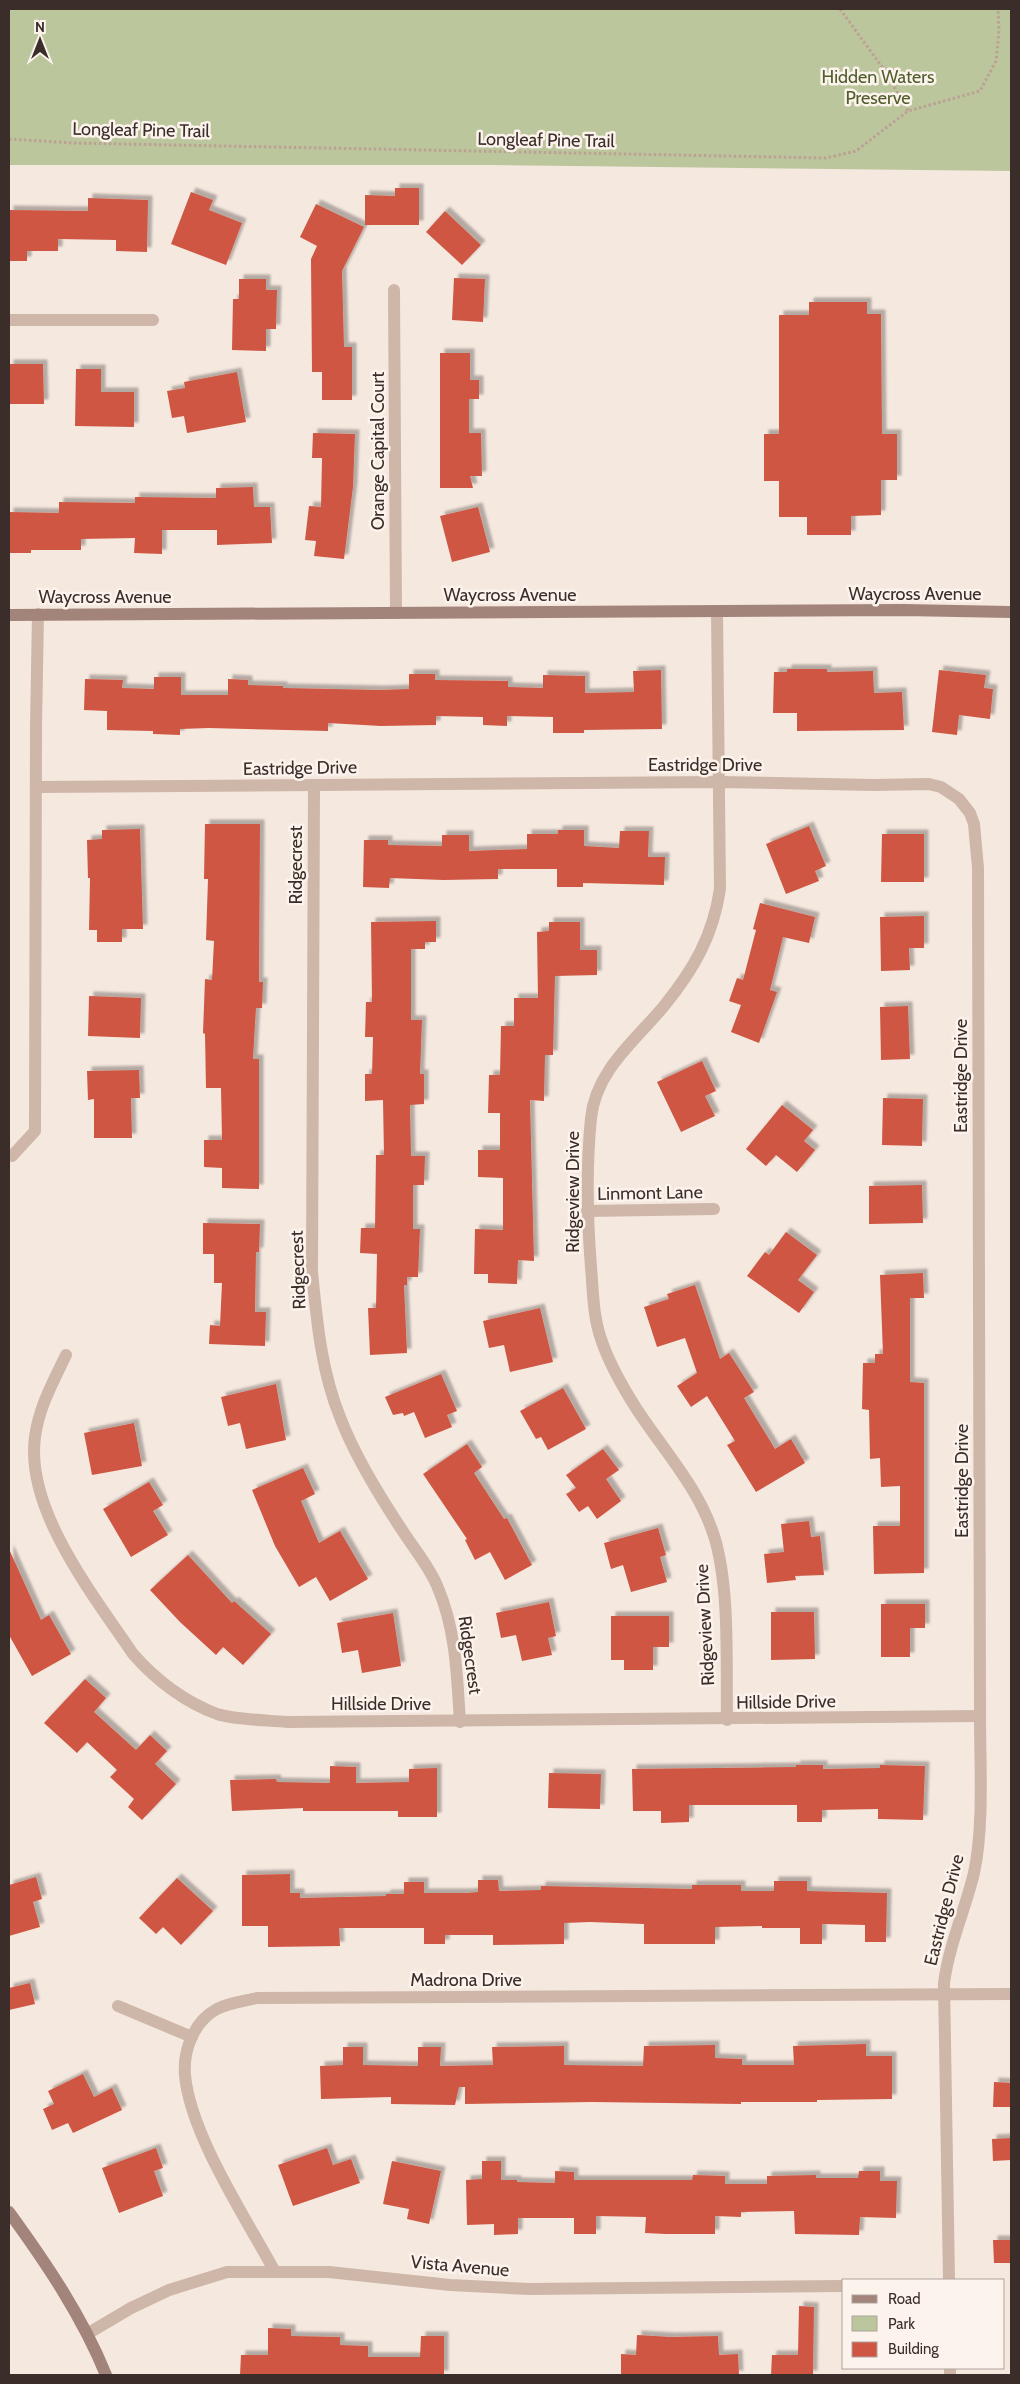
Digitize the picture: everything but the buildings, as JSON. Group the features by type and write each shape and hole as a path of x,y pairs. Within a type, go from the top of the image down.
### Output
{"street":[{"name":"Orange Capital Court","path":"394,290 396,613"},
{"path":"9,320 153,320"},
{"name":"Waycross Avenue","path":"9,614 717,611 1011,612"},
{"name":"Ridgeview Drive","path":"717,611 720,889 716,918 705,946 680,985 662,1008 628,1044 604,1078 596,1096 591,1115 587,1211 594,1304 600,1337 612,1366 636,1407 685,1476 700,1501 715,1538 722,1568 728,1720"},
{"path":"12,1156 35,1131 38,614"},
{"name":"Eastridge Drive","path":"37,787 719,782 874,785 929,784 941,786 959,799 970,813 974,824 978,868 980,1716 978,1844 974,1873 948,1958 944,1994 949,2279"},
{"name":"Ridgecrest","path":"314,785 312,1272 318,1337 334,1400 354,1447 397,1523 438,1585 447,1612 456,1657 460,1722"},
{"name":"Linmont Lane","path":"587,1211 714,1209"},
{"name":"Hillside Drive","path":"66,1356 42,1405 35,1437 35,1463 40,1491 49,1518 62,1544 133,1654 147,1670 184,1699 219,1714 287,1722 728,1720 980,1716"},
{"name":"Madrona Drive","path":"275,2272 221,2173 197,2122 190,2100 185,2075 185,2056 192,2037 202,2022 216,2009 257,1998 1011,1994"},
{"path":"118,2006 192,2037"},
{"path":"9,2212 40,2254 87,2334 106,2375"},
{"name":"Vista Avenue","path":"87,2334 132,2308 169,2290 227,2272 329,2272 450,2285 529,2289 842,2286"}],"path":[{"path":"840,9 885,71 908,111"},
{"name":"Longleaf Pine Trail","path":"9,139 73,143 826,158 856,151 908,111 980,91 996,61 999,31 998,9"}],"green space":[{"name":"Hidden Waters Preserve","path":"9,9 1011,9 1011,171 491,165 9,165"}]}
